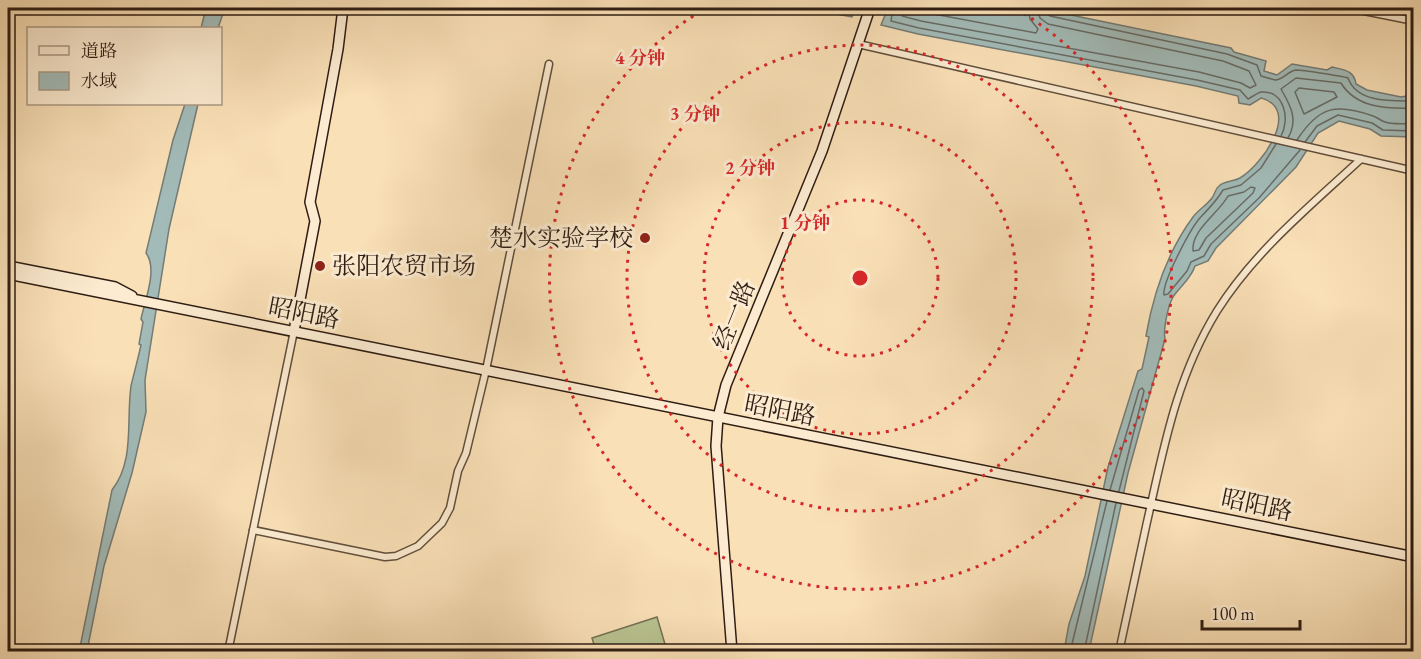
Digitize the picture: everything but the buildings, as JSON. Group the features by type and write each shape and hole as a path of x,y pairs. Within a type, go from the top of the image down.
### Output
{"main road":[{"path":"294,331 315,221 310,202 338,49 343,8"},
{"name":"经一路","path":"732,651 716,446 718,417 726,385 822,151 870,8"},
{"name":"昭阳路","path":"8,266 115,287 140,299"},
{"name":"昭阳路","path":"8,274 1413,557"}],"street":[{"path":"1349,8 1413,21"},
{"path":"858,44 1413,171"},
{"path":"253,530 385,557 396,556 418,546 442,523 450,508 458,471 466,453 486,369 549,64"},
{"path":"1119,651 1178,391 1197,347 1218,310 1246,272 1285,230 1361,159"},
{"path":"228,651 294,331"}],"green space":[{"path":"657,617 667,651 596,651 592,638"}],"water":[{"path":"206,8 225,8 218,27 201,27"},
{"path":"225,8 256,8 255,11"},
{"path":"803,8 856,8 852,17"},
{"path":"888,8 1037,8 1231,48 1234,52 1266,61 1264,71 1277,75 1292,64 1327,70 1332,67 1351,73 1356,84 1367,90 1401,97 1413,95 1413,137 1381,136 1370,129 1339,121 1318,133 1296,167 1216,248 1208,261 1195,266 1191,275 1173,297 1166,318 1165,339 1128,473 1089,651 1064,651 1069,624 1085,576 1108,467 1138,371 1142,369 1149,337 1146,336 1157,289 1176,244 1195,214 1208,203 1218,187 1240,178 1258,162 1267,150 1278,125 1278,113 1273,104 1261,98 1250,105 1239,103 1238,96 1196,86 918,34 881,25"},
{"path":"185,105 198,105 169,229 145,380 146,412 132,473 104,566 87,651 79,652 112,490 119,479 127,454 131,386 141,345 139,344 143,322 141,319 151,276 151,267 146,253 173,140"}],"place":[{"name":"楚水实验学校","path":"645,238"},
{"name":"张阳农贸市场","path":"320,266"}]}
